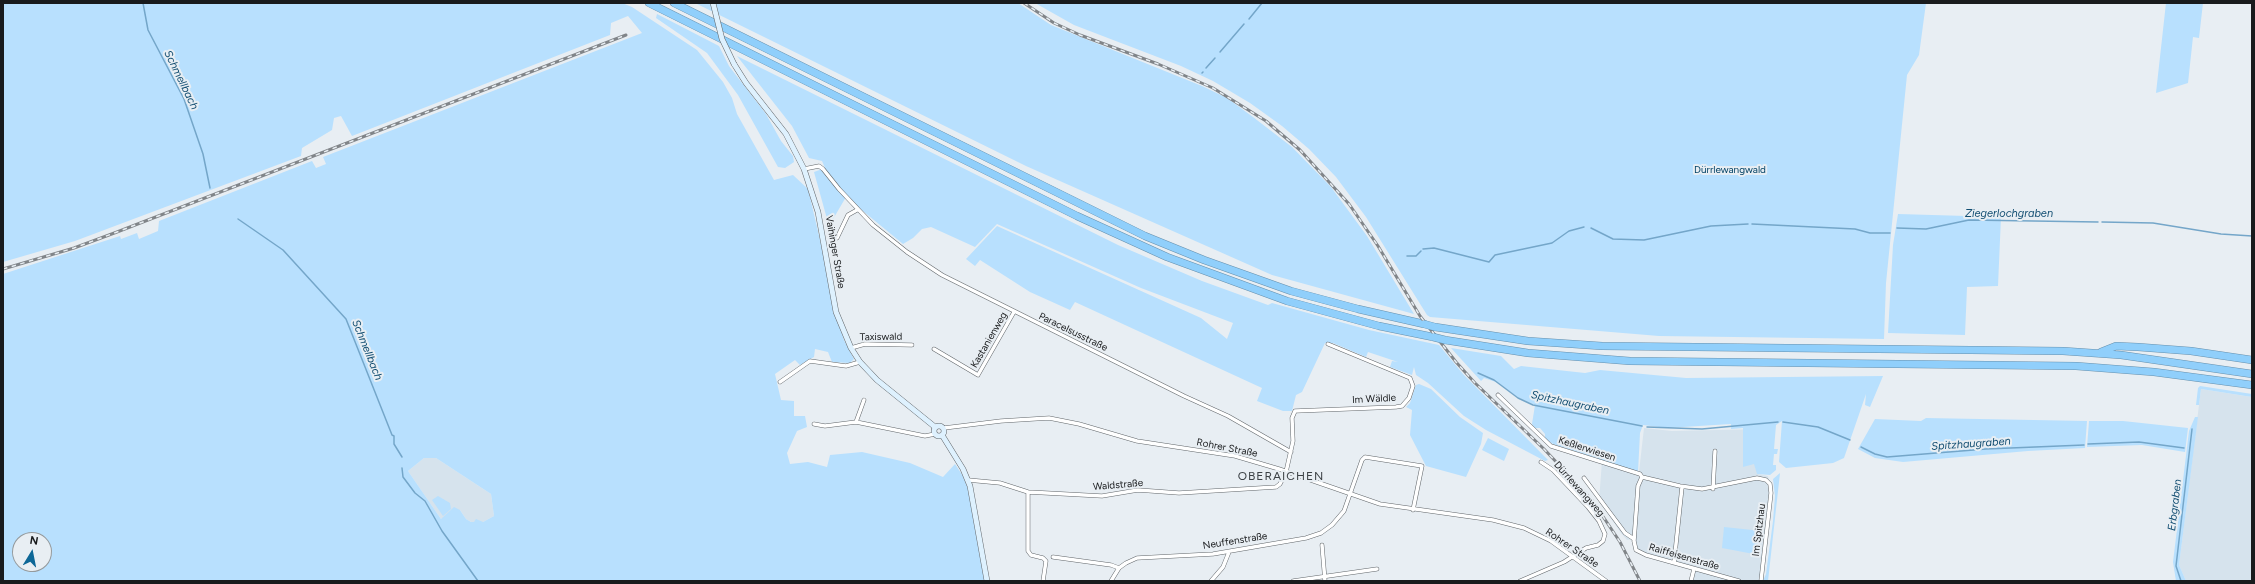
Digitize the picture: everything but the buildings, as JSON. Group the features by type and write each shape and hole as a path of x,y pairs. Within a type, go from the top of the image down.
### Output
{"highway":[{"path":"649,3 1084,219 1160,254 1220,278 1287,301 1379,326 1433,338 1543,354 1630,361 2076,366 2154,372 2252,385"},
{"path":"674,3 1145,236 1204,260 1291,290 1358,309 1436,327 1528,341 1602,346 2019,349 2099,353 2252,374"},
{"path":"2099,353 2116,346 2138,347 2191,351 2252,360"}],"main road":[{"name":"Vaihinger Straße","path":"713,3 719,31 734,64 748,86 786,134 804,169 818,212 836,312 851,348 860,362 877,380 935,427"},
{"path":"942,435 944,428 940,426 935,427 935,434 942,435 954,453 968,480 973,496 987,581"}],"street":[{"name":"Paracelsusstraße","path":"804,169 819,166 823,169 858,210 889,238 924,264 1014,312 1228,416 1291,452"},
{"path":"837,238 848,215 858,210"},
{"name":"Kastanienweg","path":"934,349 978,375 1014,312"},
{"name":"Taxiswald","path":"851,348 864,344 912,345"},
{"name":"Im Wäldle","path":"1291,452 1294,436 1292,418 1297,410 1396,407 1402,406 1409,398 1413,386 1410,378 1328,344"},
{"path":"780,382 810,361 846,366 860,362"},
{"name":"Keßlerwiesen","path":"1498,395 1551,446 1640,474 1642,477 1682,487 1713,489 1757,478 1769,482"},
{"path":"856,422 864,400"},
{"name":"Rohrer Straße","path":"944,428 1001,421 1049,418 1078,424 1137,441 1235,456 1286,472 1351,496 1380,504 1510,524 1544,537 1573,556 1606,581"},
{"path":"814,424 825,426 856,422 925,436 935,434"},
{"path":"1713,489 1715,451"},
{"path":"1286,472 1291,452"},
{"name":"Neuffenstraße","path":"1111,581 1119,568 1126,562 1137,558 1206,555 1229,552 1306,538 1321,533 1339,518 1351,496 1362,460 1365,457 1421,464 1422,469 1413,510"},
{"name":"Dürrlewangweg","path":"1542,462 1553,470 1588,507 1605,532 1601,544 1586,548 1573,556"},
{"name":"Waldstraße","path":"968,480 1000,483 1028,492 1102,496 1138,490 1179,494 1270,489 1280,484 1286,472"},
{"path":"1634,539 1639,482 1642,477"},
{"path":"1584,478 1625,532 1634,539"},
{"name":"Im Spitzhau","path":"1761,581 1771,493 1769,482"},
{"path":"1674,563 1682,487"},
{"path":"1028,492 1028,551 1031,555 1043,558 1046,561 1043,581"},
{"name":"Raiffeisenstraße","path":"1634,539 1634,547 1638,552 1739,581"},
{"path":"1322,545 1325,581"},
{"path":"1211,581 1223,567 1229,552"},
{"path":"1520,581 1573,556"},
{"path":"1053,557 1111,565 1119,568"},
{"path":"1293,581 1377,569"},
{"path":"1692,581 1694,569"}],"shaded area":[{"path":"2201,389 2252,397 2252,581 2186,581 2179,565"},
{"path":"1644,428 1672,431 1763,429 1758,474 1768,476 1770,484 1761,581 1691,581 1694,569 1638,552 1634,539 1627,540 1621,533 1599,501 1602,461 1639,472"},
{"path":"424,458 436,458 491,494 494,516 483,522 471,522 466,519 460,510 441,519 408,471"}],"green space":[{"path":"3,3 622,3 632,7 697,50 723,82 732,98 737,114 774,180 793,175 808,189 836,314 844,340 854,359 850,363 832,362 828,352 815,349 814,357 800,365 795,360 775,374 781,400 794,401 794,416 805,416 807,427 797,431 787,453 790,464 808,462 827,467 830,455 862,452 910,463 943,477 955,464 963,476 969,491 986,581 3,581 3,274 120,236 121,239 137,233 139,239 158,231 159,221 312,161 316,168 326,164 323,157 642,33 628,16 611,23 610,35 352,136 341,116 334,118 332,130 302,148 301,156 75,241 3,262","holes":["424,458 436,458 491,494 494,516 483,522 476,519 474,522 471,522 466,519 460,510 454,507 441,519 408,471"]},
{"path":"695,3 1018,3 1051,25 1202,86 1227,98 1292,147 1331,187 1367,236 1414,314 1272,275 1026,166"},
{"name":"Dürrlewangwald","path":"1035,3 1926,3 1919,55 1907,75 1886,283 1884,339 1659,336 1430,317 1427,315 1366,217 1336,177 1309,149 1282,126 1250,103 1213,81 1181,66 1074,25"},
{"path":"2166,3 2203,3 2199,38 2193,37 2188,83 2156,93"},
{"path":"657,14 719,46 729,66 766,114 781,141 793,156 794,162 785,168 778,167 738,95 707,53 656,18"},
{"path":"737,56 1118,245 1202,281 1268,305 1272,303 1369,330 1439,345 1463,374 1548,460 1545,461 1486,430 1464,416 1428,383 1416,375 1414,367 1412,375 1390,367 1392,361 1398,362 1368,352 1366,357 1333,343 1325,343 1302,392 1296,395 1292,411 1283,411 1257,401 1262,388 1075,302 1070,310 1030,292 980,260 975,266 966,259 997,226 1201,318 1227,339 1233,323 1141,288 997,224 975,247 931,227 922,229 913,238 903,244 846,197 829,226 814,172 825,168 822,161 809,158 792,126"},
{"path":"1898,214 2001,217 1998,286 1967,287 1965,335 1888,333 1893,245"},
{"path":"1451,348 1501,356 1514,369 1521,366 1585,373 1600,370 1686,378 1883,376 1870,407 1865,405 1866,394 1844,458 1833,463 1786,468 1779,462 1782,421 1776,425 1774,449 1778,449 1777,454 1774,454 1773,465 1776,465 1776,470 1770,475 1757,474 1754,464 1743,467 1743,428 1731,429 1731,424 1667,428 1643,425 1640,433 1638,472 1553,444 1545,439 1545,434 1540,428 1535,428 1532,424 1535,405 1519,398 1496,382 1484,378 1481,381"},
{"path":"1419,384 1431,389 1460,417 1483,433 1481,444 1466,477 1426,466 1410,435 1412,410 1406,407 1410,403 1416,385"},
{"path":"2200,386 2252,394 2252,397 2201,389 2199,405 2196,405 2198,388"},
{"path":"2195,417 2198,417 2179,565 2186,581 2176,581 2173,562 2189,431"},
{"path":"1926,418 2087,421 2085,448 2028,451 1903,462 1875,458 1858,449 1875,419 1921,421"},
{"path":"2089,421 2123,421 2188,428 2185,452 2142,445 2087,447"},
{"path":"1488,438 1509,449 1504,461 1482,450"},
{"path":"1780,473 1768,581 1763,581 1766,574 1773,521 1775,496 1773,479"},
{"path":"438,496 450,503 451,509 443,516 432,500"},
{"path":"1724,527 1762,531 1759,555 1722,548"}],"waterway":[{"name":"Schmellbach","path":"143,3 148,30 184,99 203,154 210,188"},
{"path":"1249,19 1262,3"},
{"path":"1220,52 1244,24"},
{"path":"1206,68 1215,58"},
{"name":"Schmellbach","path":"238,219 283,250 346,319 392,435 394,436 394,444 402,457"},
{"name":"Ziegerlochgraben","path":"1897,228 1926,229 1969,220 2098,222"},
{"name":"Ziegerlochgraben","path":"2102,222 2153,223 2221,234 2252,236"},
{"name":"Ziegerlochgraben","path":"1591,228 1613,239 1644,240 1711,226 1748,224"},
{"name":"Ziegerlochgraben","path":"1752,224 1855,229 1870,233 1890,233"},
{"name":"Ziegerlochgraben","path":"1423,249 1434,248 1489,262 1495,255 1552,243 1569,231 1584,227"},
{"name":"Ziegerlochgraben","path":"1407,256 1416,256 1421,251"},
{"name":"Spitzhaugraben","path":"1478,373 1494,380 1518,398 1533,405 1642,426"},
{"name":"Spitzhaugraben","path":"1647,427 1702,429 1778,422"},
{"name":"Spitzhaugraben","path":"1783,422 1818,427 1850,440"},
{"name":"Erbgraben","path":"2181,581 2176,566 2192,429"},
{"name":"Spitzhaugraben","path":"2088,444 2139,442 2184,448"},
{"name":"Spitzhaugraben","path":"1861,447 1875,454 1887,457 1986,449 2084,445"},
{"name":"Schmellbach","path":"402,468 403,477 415,493 425,501 442,531 478,581"}],"railway":[{"path":"1024,3 1054,23 1080,35 1158,64 1213,88 1266,121 1300,150 1349,204 1378,246 1420,316 1456,362 1475,383 1544,449 1592,500 1620,542 1640,581"},
{"path":"3,269 74,248 117,232 626,35"}],"district":[{"name":"OBERAICHEN","path":"1281,476"}]}
